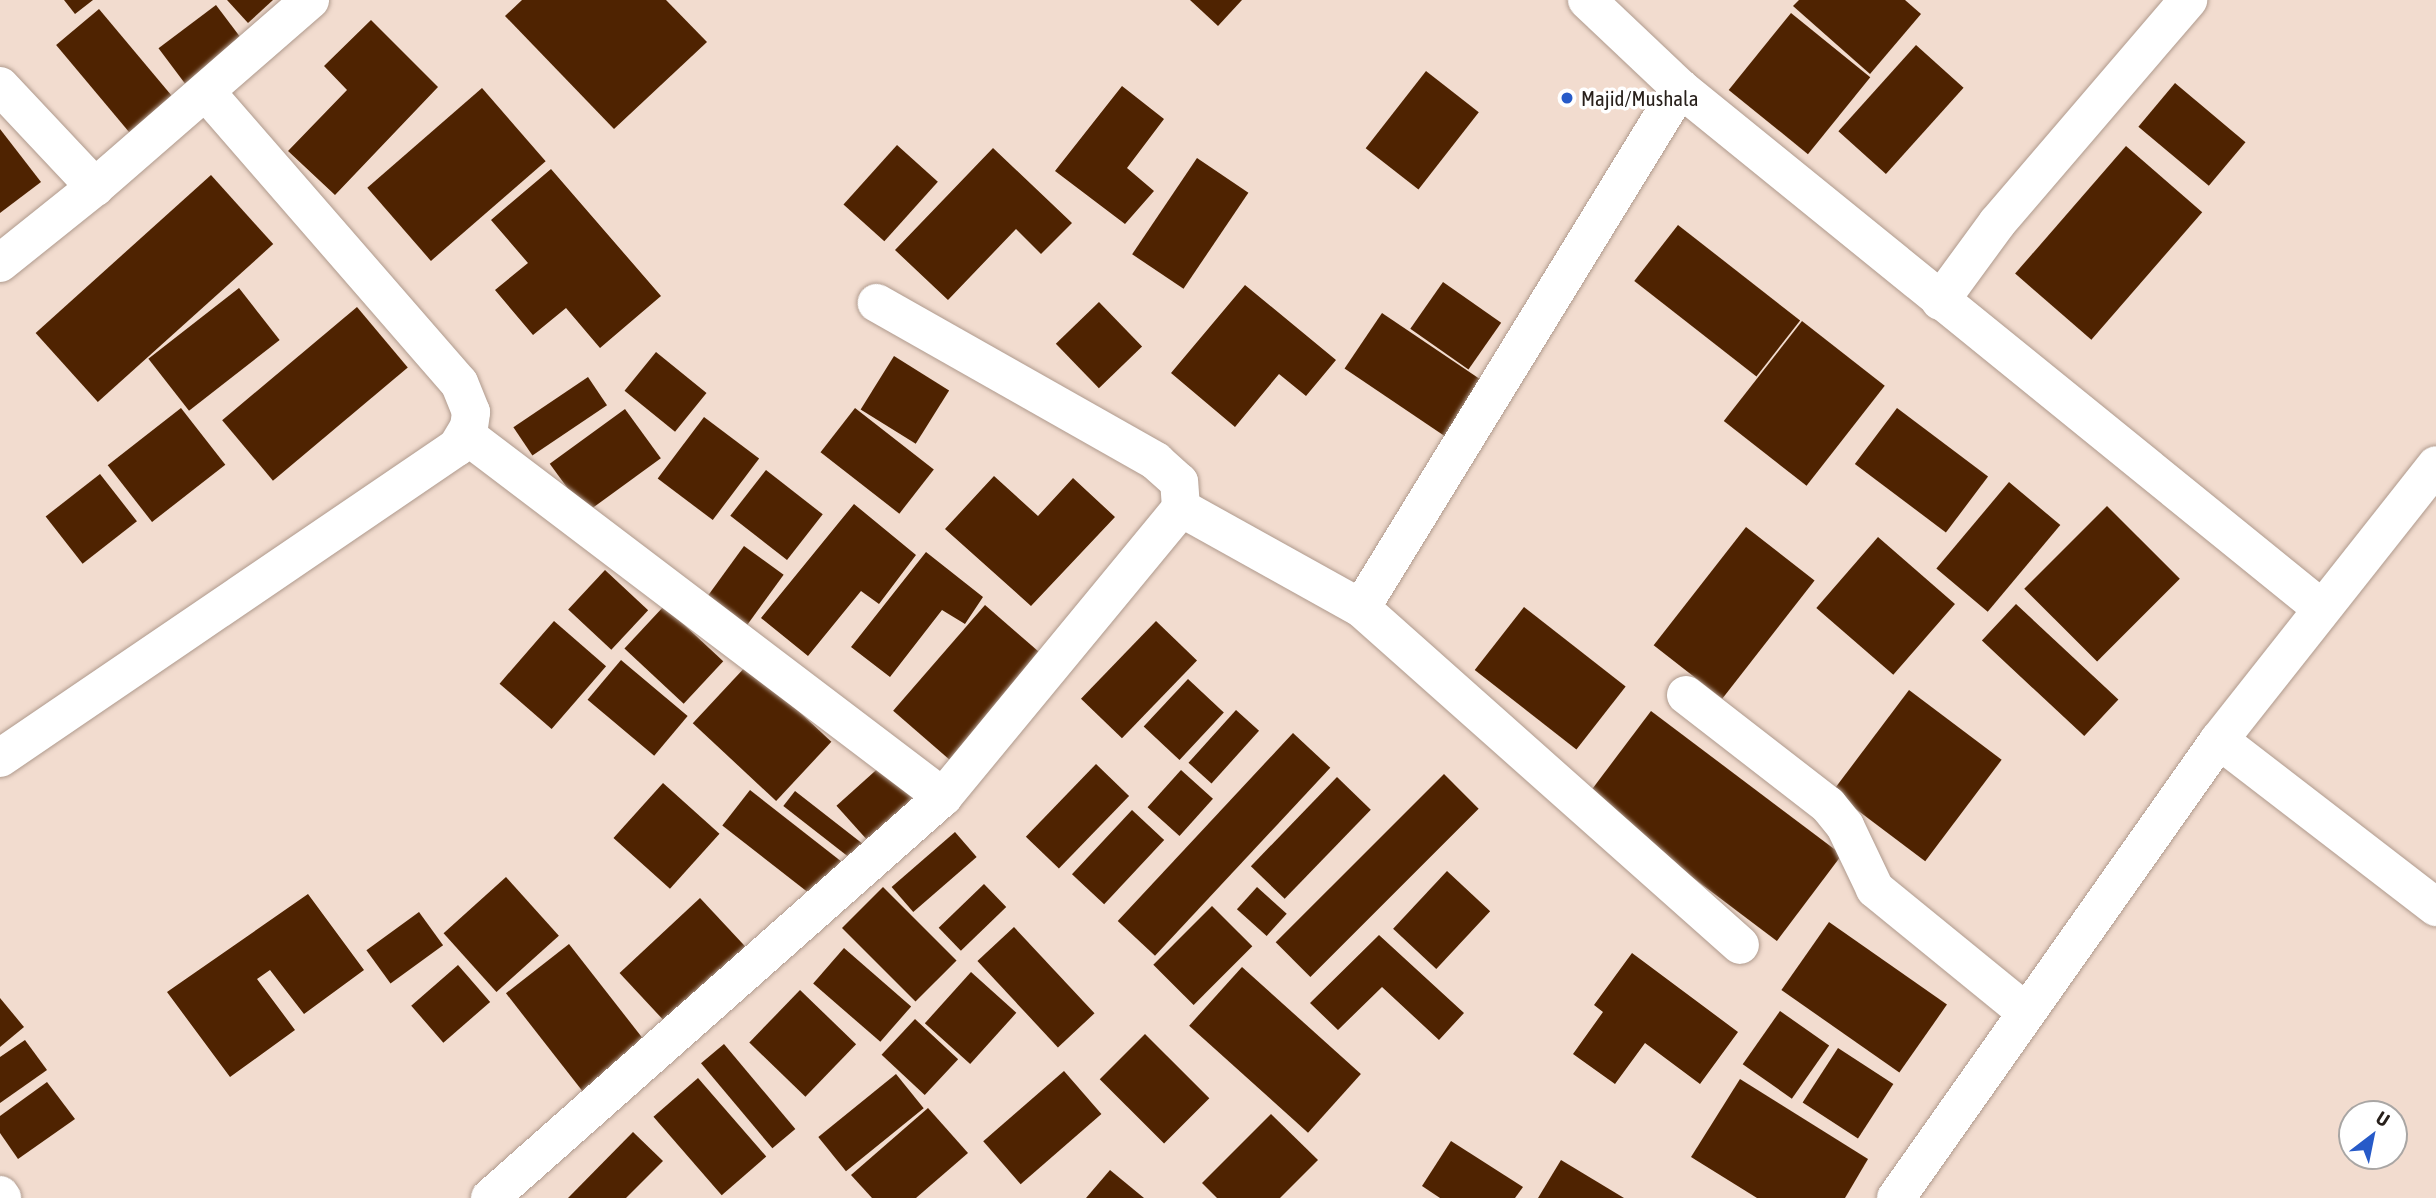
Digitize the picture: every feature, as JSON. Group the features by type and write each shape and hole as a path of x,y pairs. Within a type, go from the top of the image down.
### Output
{"street":[{"path":"0,262 208,94 310,0"},
{"path":"1587,0 1680,88 2321,608"},
{"path":"1940,301 1997,223 2188,0"},
{"path":"0,86 96,187"},
{"path":"1361,608 1680,88"},
{"path":"0,758 457,447 466,435 471,412 459,383 208,94"},
{"path":"490,1198 943,797 1181,508 1179,482 1156,461 877,303"},
{"path":"466,435 943,797"},
{"path":"1896,1198 2220,740 2321,608 2436,466"},
{"path":"1181,508 1361,608 1740,946"},
{"path":"1686,695 1828,806 1846,826 1875,889 2026,1012"},
{"path":"2220,740 2436,907"}],"building":[{"path":"64,0 93,0 75,14"},
{"path":"227,0 273,0 248,23"},
{"path":"522,0 666,0 707,42 614,129 505,16"},
{"path":"1190,0 1242,0 1218,26"},
{"path":"1799,0 1905,0 1921,14 1870,74 1793,6"},
{"path":"216,5 248,47 190,91 158,48"},
{"path":"99,9 175,100 133,136 56,45"},
{"path":"1791,13 1870,77 1808,154 1729,90"},
{"path":"371,20 438,87 335,195 288,151 347,90 324,66"},
{"path":"1916,45 1964,88 1886,174 1838,131"},
{"path":"1426,71 1479,112 1418,189 1366,148"},
{"path":"2175,83 2245,142 2209,186 2138,127"},
{"path":"1122,86 1164,119 1127,168 1154,191 1125,224 1055,171"},
{"path":"482,88 546,161 431,261 367,188"},
{"path":"0,129 41,182 0,213"},
{"path":"897,145 938,182 884,241 843,204"},
{"path":"2126,146 2202,212 2091,340 2015,274"},
{"path":"993,148 1072,223 1041,254 1016,229 948,300 895,250"},
{"path":"1197,158 1248,193 1184,289 1132,254"},
{"path":"551,169 661,296 600,348 566,308 533,335 495,290 528,263 491,220"},
{"path":"211,175 273,244 98,402 36,333"},
{"path":"1678,225 1800,320 1756,376 1634,281"},
{"path":"1443,282 1501,323 1468,369 1410,329"},
{"path":"1245,285 1336,360 1306,396 1279,374 1235,427 1171,373"},
{"path":"239,288 280,340 189,411 148,359"},
{"path":"1099,302 1142,347 1099,388 1056,344"},
{"path":"357,307 408,368 273,481 222,420"},
{"path":"1382,313 1486,383 1449,439 1345,369"},
{"path":"1802,321 1885,386 1807,486 1724,421"},
{"path":"656,352 707,393 675,432 625,391"},
{"path":"894,356 949,390 916,444 861,409"},
{"path":"588,377 607,405 532,456 513,427"},
{"path":"181,408 225,465 152,522 108,465"},
{"path":"855,408 934,470 899,514 821,452"},
{"path":"1897,408 1988,477 1946,533 1855,464"},
{"path":"625,409 661,458 586,513 550,464"},
{"path":"704,417 759,459 713,520 658,478"},
{"path":"766,470 823,514 787,560 730,516"},
{"path":"100,474 137,521 83,564 46,516"},
{"path":"994,476 1038,516 1073,478 1115,517 1031,606 945,529"},
{"path":"2009,482 2060,525 1988,612 1936,569"},
{"path":"854,504 916,555 879,604 861,591 808,656 761,618"},
{"path":"2107,506 2180,579 2097,662 2024,589"},
{"path":"1746,527 1815,581 1722,699 1654,645"},
{"path":"1878,537 1955,604 1893,675 1816,608"},
{"path":"744,546 784,575 744,629 705,600"},
{"path":"926,552 983,597 965,624 942,610 890,677 851,647"},
{"path":"605,570 648,610 611,650 568,609"},
{"path":"2016,604 2118,699 2084,736 1982,641"},
{"path":"985,605 1047,659 955,764 893,711"},
{"path":"664,606 723,661 684,704 624,648"},
{"path":"1524,607 1626,686 1576,749 1475,670"},
{"path":"554,621 606,666 552,729 500,684"},
{"path":"1156,621 1197,661 1122,738 1081,699"},
{"path":"621,660 688,716 654,756 588,700"},
{"path":"748,664 831,742 776,801 693,723"},
{"path":"1188,679 1224,712 1180,760 1144,727"},
{"path":"1909,690 2002,760 1925,861 1833,791"},
{"path":"1236,710 1259,731 1212,784 1188,763"},
{"path":"1651,711 1842,855 1777,941 1586,797"},
{"path":"1293,733 1330,768 1155,956 1118,921"},
{"path":"884,763 918,801 871,844 836,806"},
{"path":"1096,764 1129,796 1059,869 1026,837"},
{"path":"1181,770 1213,799 1179,836 1148,807"},
{"path":"1444,774 1479,809 1310,977 1276,942"},
{"path":"1337,777 1371,810 1285,899 1251,866"},
{"path":"663,783 719,834 670,889 613,838"},
{"path":"750,790 845,864 817,899 722,825"},
{"path":"795,791 872,851 861,866 783,806"},
{"path":"1132,810 1164,840 1104,904 1072,874"},
{"path":"955,832 977,857 913,912 892,887"},
{"path":"1447,871 1490,911 1436,969 1393,929"},
{"path":"506,877 559,936 496,992 444,933"},
{"path":"984,884 1006,907 961,951 939,928"},
{"path":"883,887 957,961 916,1002 842,928"},
{"path":"1257,887 1287,914 1267,936 1237,909"},
{"path":"308,894 364,970 304,1014 270,970 257,979 295,1030 230,1077 167,992"},
{"path":"700,898 754,956 673,1031 620,973"},
{"path":"1212,906 1252,946 1194,1005 1153,965"},
{"path":"419,912 443,945 391,983 366,950"},
{"path":"1829,922 1947,1005 1899,1073 1781,990"},
{"path":"1014,927 1094,1013 1058,1047 977,961"},
{"path":"1379,935 1464,1013 1439,1040 1382,987 1338,1030 1310,1003"},
{"path":"569,944 647,1043 584,1093 506,993"},
{"path":"844,948 911,1006 880,1042 813,983"},
{"path":"1632,953 1738,1032 1700,1084 1645,1043 1615,1084 1573,1054 1603,1012 1594,1005"},
{"path":"458,965 490,1002 443,1043 411,1006"},
{"path":"1242,967 1361,1074 1308,1133 1189,1026"},
{"path":"971,972 1016,1013 970,1064 925,1023"},
{"path":"800,990 856,1044 805,1097 749,1043"},
{"path":"0,998 24,1027 0,1047"},
{"path":"1780,1011 1829,1045 1792,1099 1743,1064"},
{"path":"915,1019 958,1059 925,1095 882,1055"},
{"path":"1145,1034 1209,1098 1164,1144 1100,1079"},
{"path":"25,1040 47,1070 0,1103 0,1057"},
{"path":"724,1044 795,1129 772,1148 701,1063"},
{"path":"1838,1048 1893,1084 1858,1138 1803,1103"},
{"path":"1064,1071 1101,1114 1021,1184 983,1141"},
{"path":"896,1074 924,1108 846,1171 818,1137"},
{"path":"698,1078 766,1156 722,1195 653,1117"},
{"path":"1740,1079 1868,1159 1845,1198 1757,1198 1691,1157"},
{"path":"47,1082 75,1119 18,1159 0,1133 0,1116"},
{"path":"928,1108 968,1153 916,1198 872,1198 851,1175"},
{"path":"1271,1114 1318,1160 1280,1198 1217,1198 1202,1183"},
{"path":"633,1132 663,1161 626,1198 568,1198"},
{"path":"1451,1141 1523,1187 1515,1198 1440,1198 1422,1186"},
{"path":"1561,1160 1624,1198 1538,1198"},
{"path":"1110,1170 1144,1198 1086,1198"}],"place":[{"name":"Majid/Mushala","path":"1567,98"}]}
